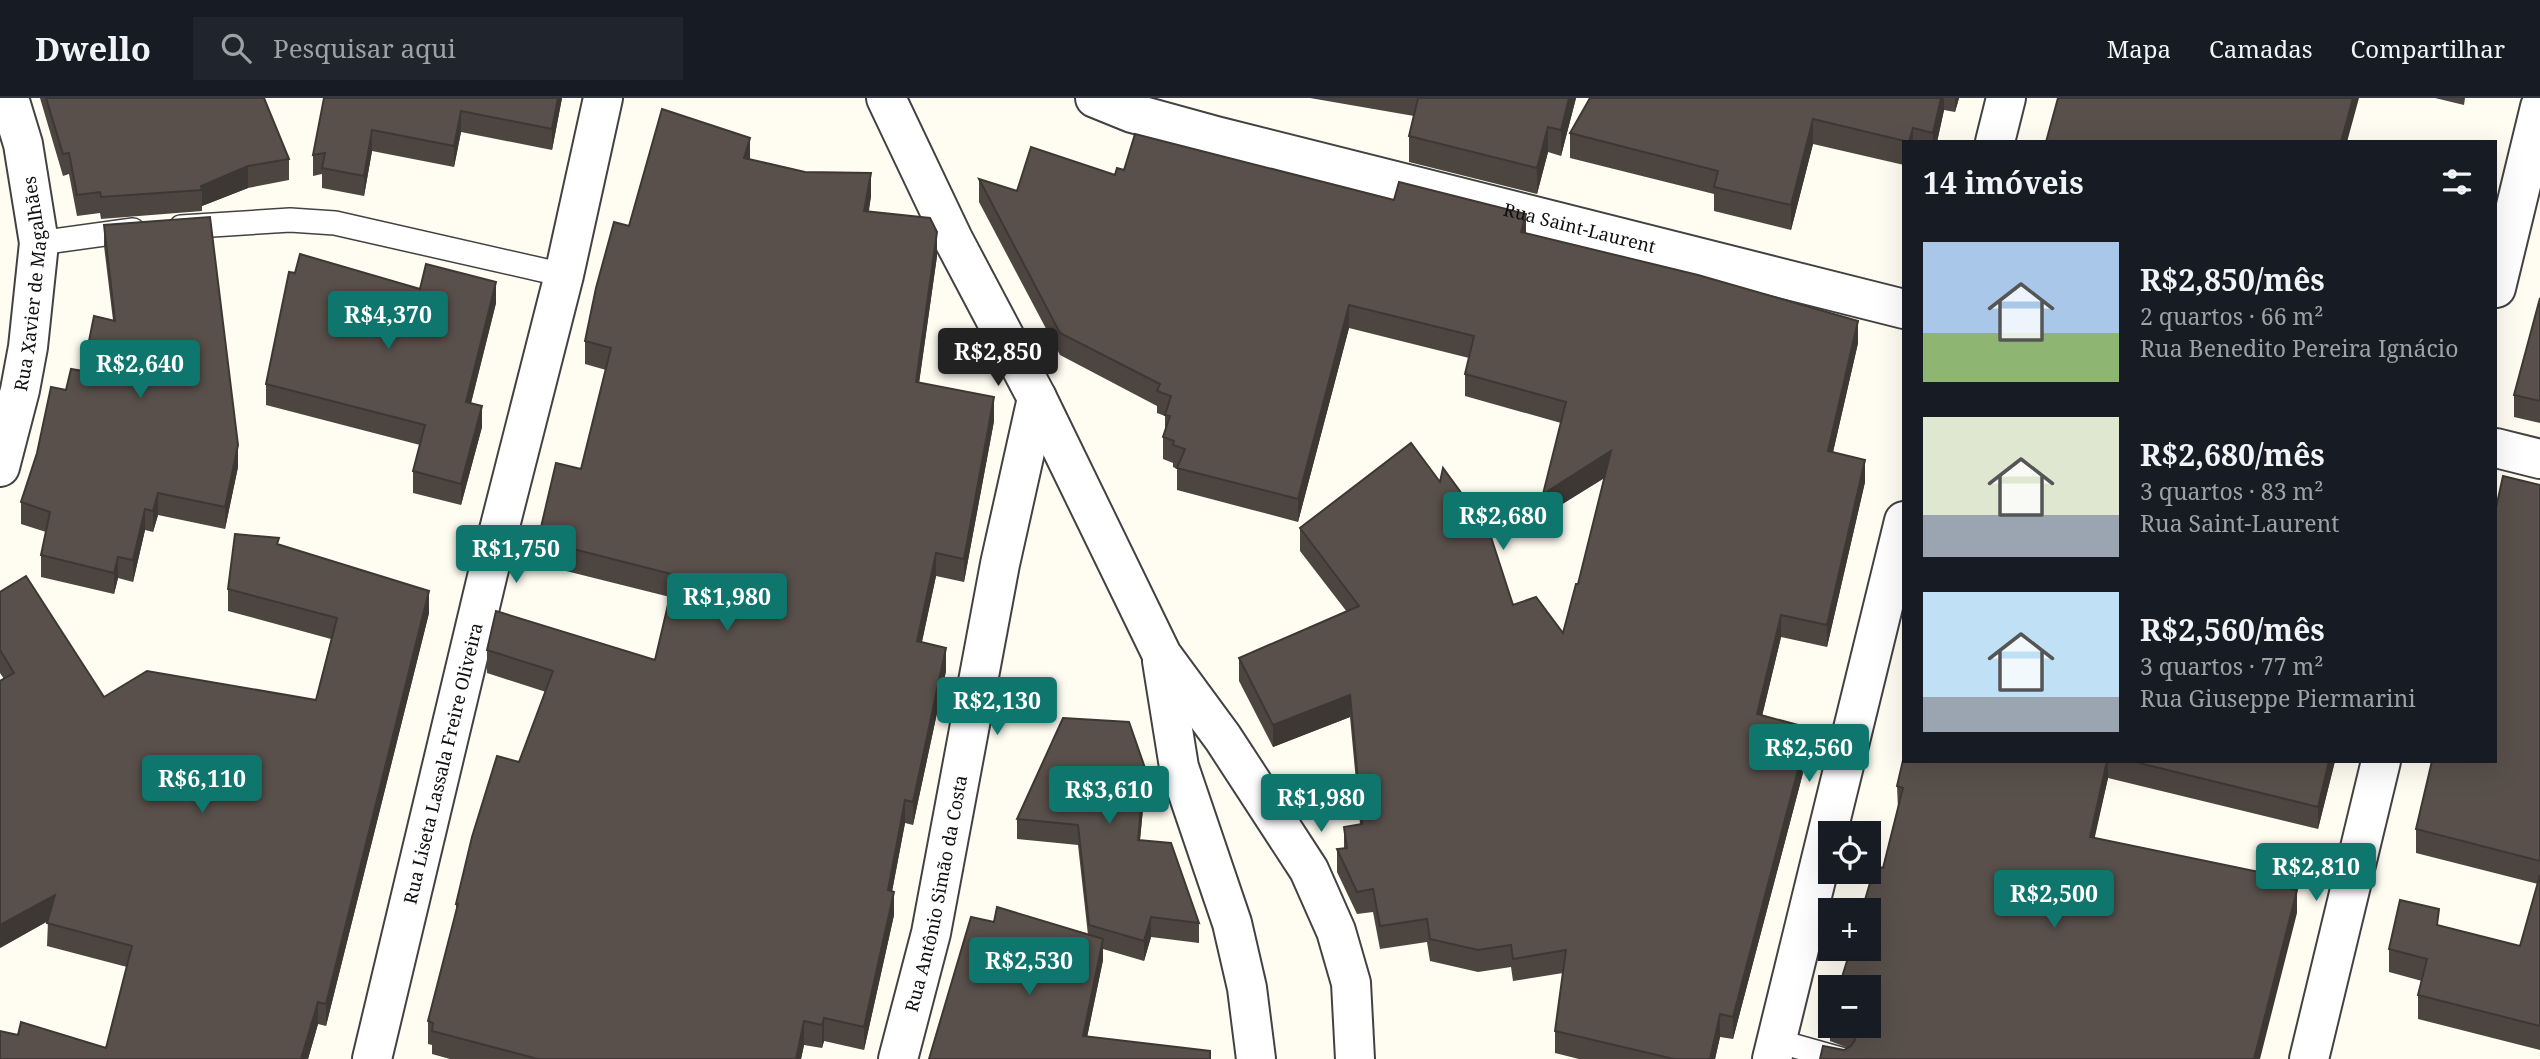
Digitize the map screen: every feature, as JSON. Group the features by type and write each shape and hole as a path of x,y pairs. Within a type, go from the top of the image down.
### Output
{"street":[{"name":"Rua Xavier de Magalhães","path":"0,467 28,347 39,243 23,144 9,98"},
{"name":"Rua Liseta Lassala Freire Oliveira","path":"372,1059 488,573 564,275 603,98"},
{"path":"886,98 953,239 1037,398 1161,655 1223,738 1309,870 1336,931 1351,983 1355,1059"},
{"name":"Rua Saint-Laurent","path":"1096,98 1132,113 1216,136 1902,308"},
{"path":"1996,140 2006,98"},
{"path":"2497,284 2540,107"},
{"name":"Rua Antônio Simão da Costa","path":"898,1059 931,933 1000,564 1037,398"},
{"path":"2497,447 2540,459"},
{"path":"1774,1050 1902,529"},
{"path":"1161,655 1180,767 1232,923 1247,988 1256,1059"},
{"path":"2309,1059 2381,763"}],"lane":[{"path":"39,243 113,231 302,221 335,223 564,275"},
{"path":"1774,1050 1841,1059"}],"building":[{"path":"46,98 264,98 289,159 248,166 201,186 202,190 101,197 100,192 77,195 69,153 63,154"},
{"path":"324,98 558,98 552,129 461,111 454,146 372,130 364,176 322,168 325,153 313,155"},
{"path":"1418,98 1569,98 1561,130 1548,127 1537,168 1409,136"},
{"path":"1590,98 1941,98 1933,133 1913,128 1910,140 1813,119 1791,205 1714,187 1718,171 1570,133"},
{"path":"2058,98 2353,98 2342,140 2047,140"},
{"path":"662,109 750,138 744,158 805,172 871,173 864,211 930,218 937,232 916,382 994,397 964,559 936,553 917,641 946,648 913,802 905,800 888,890 894,892 864,1027 824,1018 822,1025 804,1021 796,1059 538,1059 432,1031 433,1023 428,1021 472,837 497,756 519,762 553,671 487,650 496,611 655,660 675,575 538,540 556,463 581,469 611,348 585,341 596,288 614,222 629,226"},
{"path":"1135,134 1394,200 1399,182 1526,214 1521,232 1698,275 1858,321 1828,451 1865,460 1827,625 1781,615 1757,714 1809,728 1733,1017 1720,1014 1710,1059 1674,1059 1555,1031 1566,950 1513,959 1511,945 1478,950 1430,939 1427,919 1380,926 1373,889 1357,892 1337,849 1347,848 1344,827 1362,824 1350,695 1273,725 1239,658 1359,606 1300,528 1411,443 1440,482 1443,468 1489,531 1513,605 1536,597 1563,633 1611,451 1543,494 1566,402 1465,374 1474,336 1349,305 1298,499 1177,468 1185,449 1173,445 1174,441 1163,437 1170,416 1165,415 1171,396 1157,391 1160,384 1060,333 979,179 1017,191 1031,147 1115,175 1117,168 1124,170"},
{"path":"210,217 238,445 225,507 158,493 153,511 145,509 133,560 118,557 114,573 41,555 50,512 21,502 37,453 51,387 66,390 71,369 83,371 94,316 115,321 104,225"},
{"path":"300,254 420,289 426,264 496,282 466,402 482,406 461,484 413,471 425,425 266,384 289,272 295,273"},
{"path":"2540,298 2540,401 2514,395"},
{"path":"2503,476 2540,485 2540,861 2416,829 2432,763 2497,763 2497,503"},
{"path":"235,534 279,538 277,544 429,591 326,1004 318,1002 301,1059 0,1059 0,1031 18,1035 21,1022 106,1048 132,946 47,923 55,895 0,925 0,681 14,673 0,650 0,592 26,576 104,697 147,671 316,700 337,618 228,589"},
{"path":"1063,718 1129,722 1145,768 1138,840 1171,843 1199,923 1151,917 1144,941 1089,925 1078,825 1017,819"},
{"path":"1902,763 2107,763 2090,837 2293,879 2291,889 2297,890 2254,1059 1820,1059 1823,1046 1844,1050 1851,1046 1855,1038 1881,1038 1881,975 1843,975 1847,961 1881,961 1881,898 1866,898 1870,884 1881,884 1881,868 1903,788 1897,786"},
{"path":"2139,763 2329,763 2318,807"},
{"path":"2540,875 2540,1026 2418,995 2427,959 2389,949 2400,900 2439,909 2437,925 2520,946"},
{"path":"997,907 1103,939 1083,1036 1210,1051 1210,1059 929,1059 971,917 994,922"}]}
